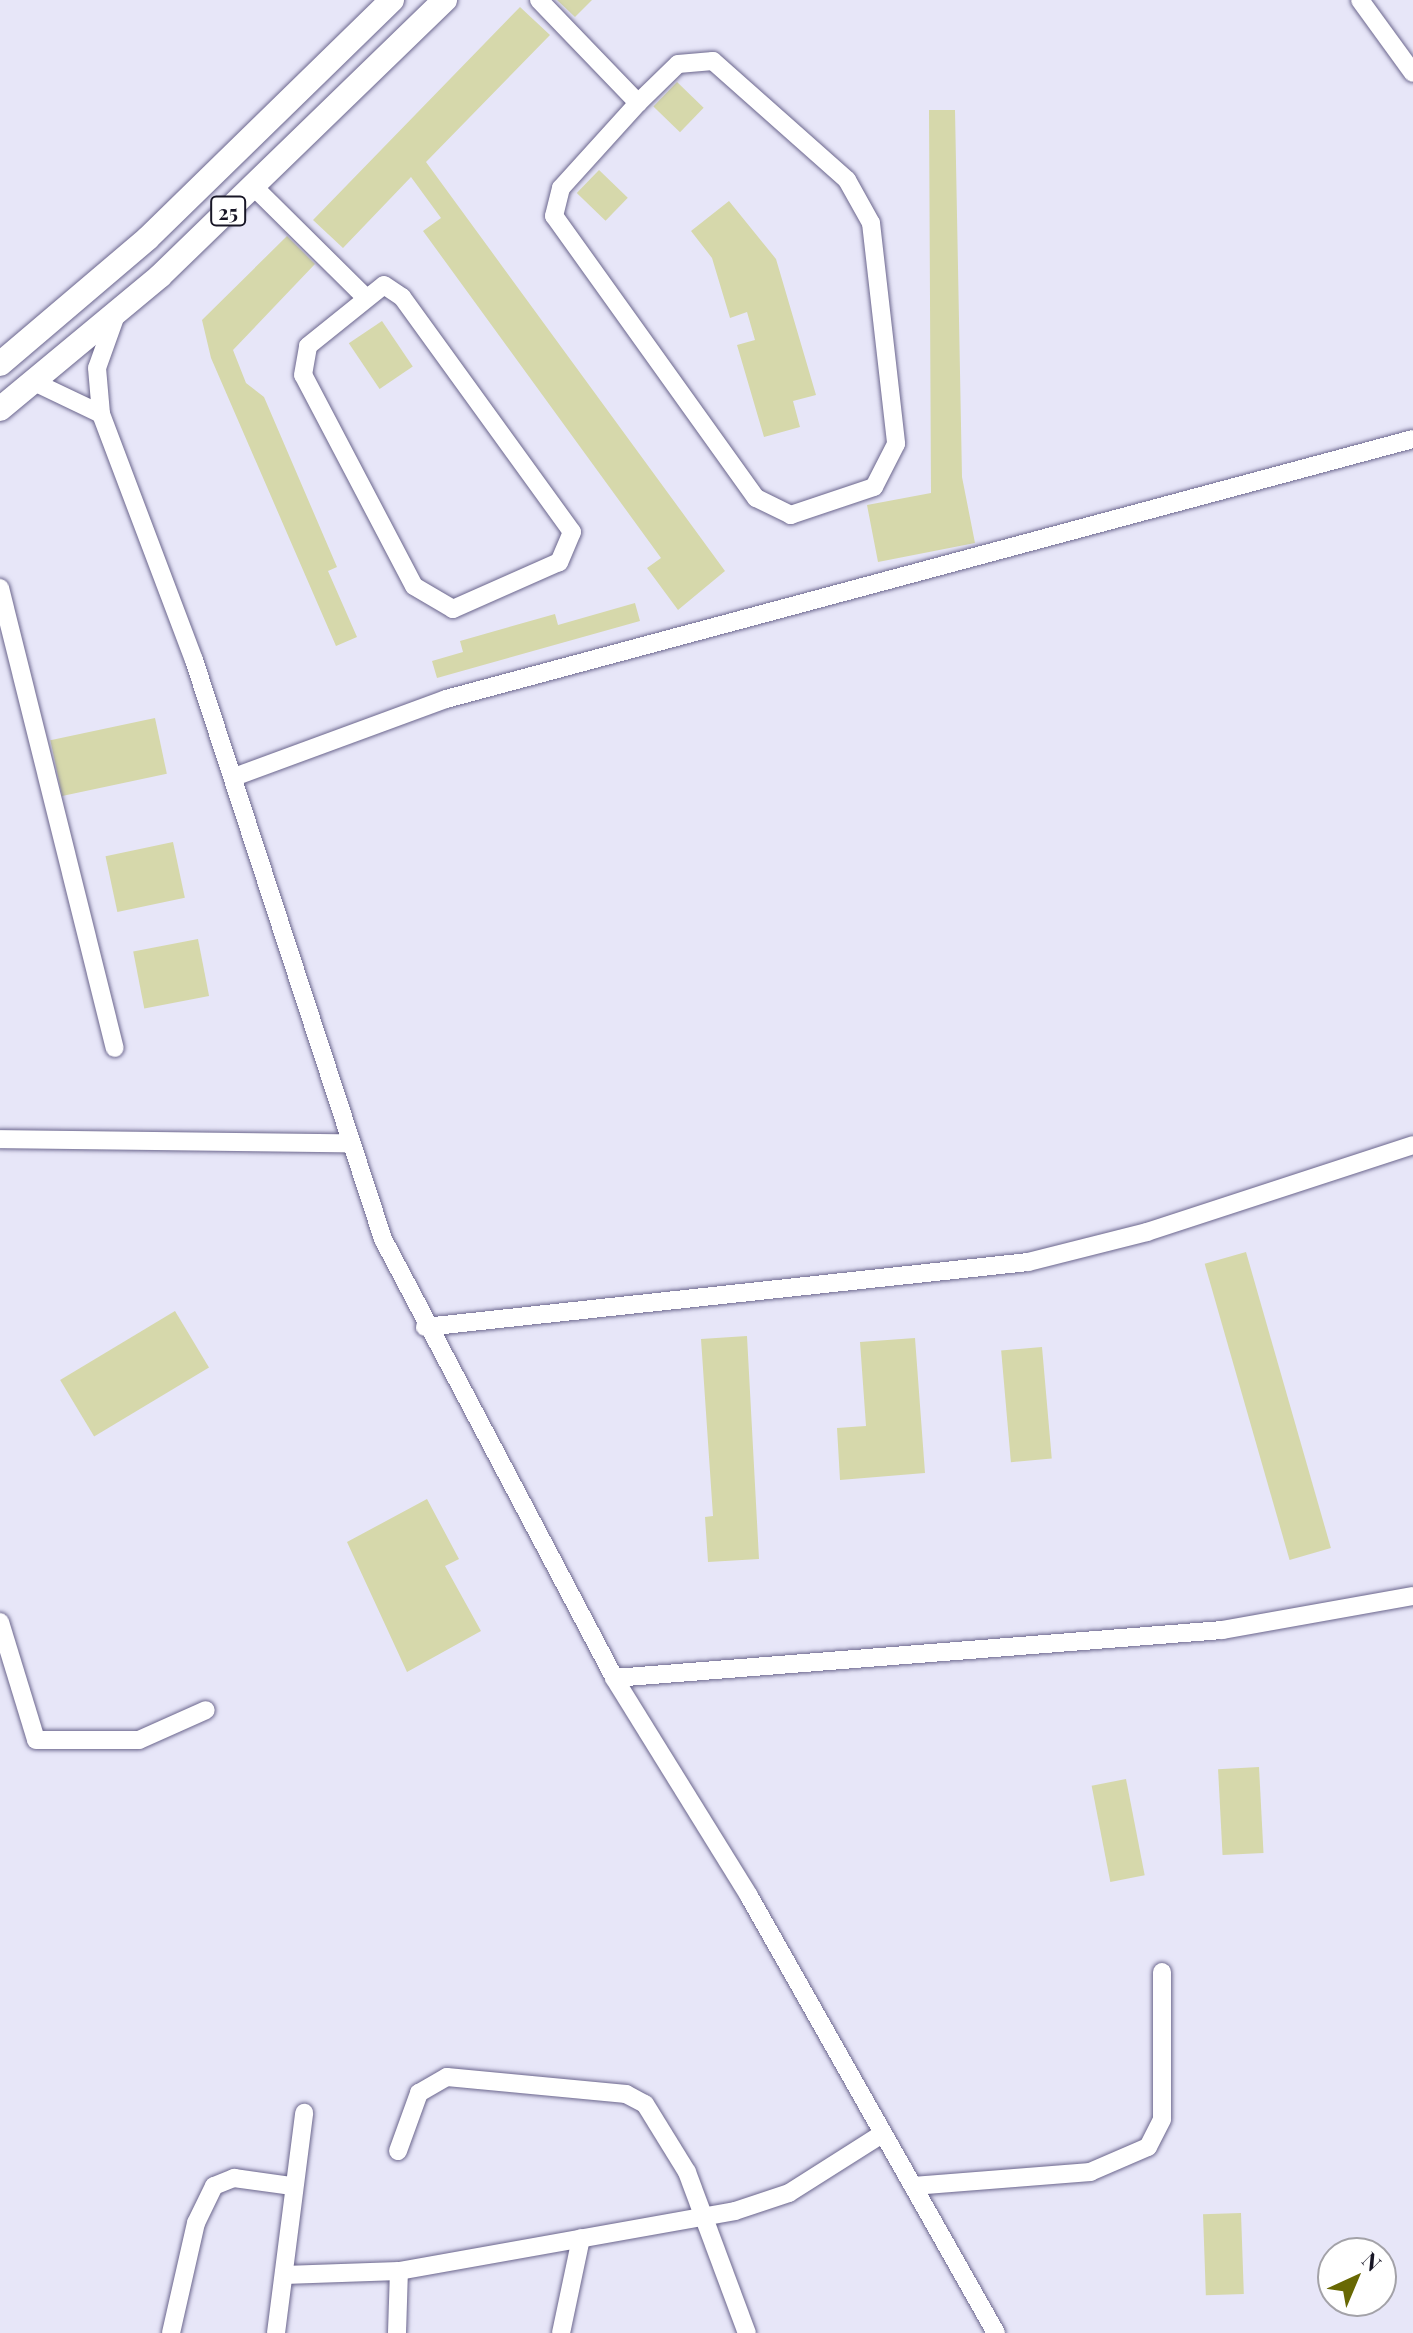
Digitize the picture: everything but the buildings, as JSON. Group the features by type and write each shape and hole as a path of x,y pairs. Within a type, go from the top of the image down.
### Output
{"main road":[{"name":"25","path":"0,364 148,238 373,10 392,0"},
{"name":"25","path":"0,409 116,315 445,0"}],"street":[{"path":"539,0 638,103"},
{"path":"1360,0 1413,73"},
{"path":"713,61 847,180 871,223 896,444 874,487 791,515 756,498 554,216 561,188 638,103 678,64 713,61"},
{"path":"253,186 364,296"},
{"path":"384,285 402,297 572,532 559,562 453,609 414,586 303,375 308,346 364,296 384,285"},
{"path":"116,315 97,368 101,414 234,777 383,1239 425,1327 614,1678 749,1896 996,2333"},
{"path":"34,382 101,414"},
{"path":"234,777 446,699 1413,439"},
{"path":"0,588 115,1048"},
{"path":"0,1139 350,1143"},
{"path":"425,1327 1028,1262 1147,1232 1413,1145"},
{"path":"614,1678 1222,1630 1413,1596"},
{"path":"0,1622 36,1740 139,1740 206,1710"},
{"path":"913,2186 1090,2172 1148,2147 1162,2119 1162,1972"},
{"path":"398,2151 419,2093 447,2077 626,2094 668,2131 747,2333"},
{"path":"276,2333 292,2186 304,2113"},
{"path":"284,2275 399,2271 703,2217 789,2193 882,2134"},
{"path":"171,2333 196,2223 214,2186 234,2178 292,2186"},
{"path":"561,2333 581,2238"},
{"path":"397,2333 399,2271"}]}
